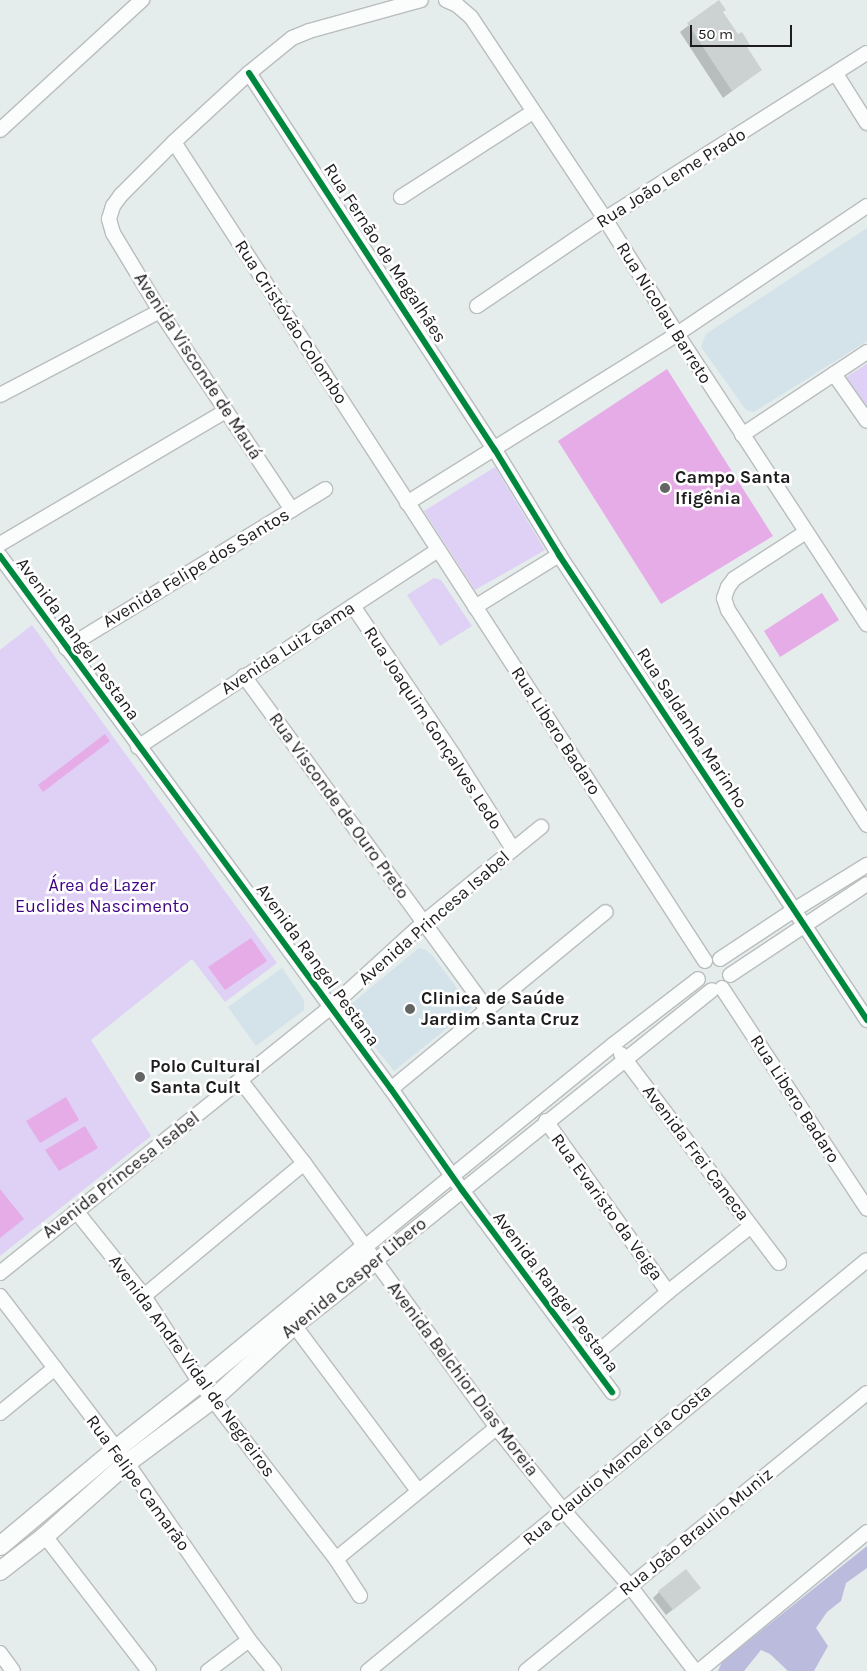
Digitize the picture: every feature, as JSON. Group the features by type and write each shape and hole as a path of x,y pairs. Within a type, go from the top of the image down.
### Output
{"street":[{"path":"0,130 142,0"},
{"path":"174,142 249,73 292,38 309,31 421,0"},
{"name":"Rua Nicolau Barreto","path":"452,2 471,17 605,219 676,334 867,624"},
{"name":"Rua João Leme Prado","path":"477,306 605,219 867,53"},
{"name":"Rua Fernão de Magalhães","path":"249,73 495,450"},
{"path":"836,74 867,123"},
{"path":"401,197 533,112"},
{"name":"Avenida Visconde de Mauá","path":"174,142 121,195 113,206 109,219 113,233 160,311 292,510"},
{"name":"Rua Cristóvão Colombo","path":"174,142 407,503"},
{"path":"407,503 495,450 676,334 867,206"},
{"path":"0,395 160,311"},
{"path":"742,434 867,352"},
{"path":"834,374 867,421"},
{"path":"0,544 226,411"},
{"name":"Rua Saldanha Marinho","path":"495,450 559,555 867,1020"},
{"name":"Avenida Felipe dos Santos","path":"66,648 325,490"},
{"name":"Rua Libero Badaro","path":"407,503 705,960"},
{"path":"806,532 734,579 728,587 724,598 728,610 867,825"},
{"name":"Avenida Luiz Gama","path":"138,747 438,550"},
{"path":"476,607 559,555"},
{"name":"Avenida Rangel Pestana","path":"0,556 138,747 331,1007 462,1190 612,1392"},
{"name":"Rua Joaquim Gonçalves Ledo","path":"353,606 454,756 513,849"},
{"name":"Rua Visconde de Ouro Preto","path":"244,676 487,1009"},
{"name":"Avenida Princesa Isabel","path":"0,1273 76,1210 331,1007 424,922 541,827"},
{"path":"720,959 867,865"},
{"path":"730,975 867,884"},
{"path":"390,1089 606,912"},
{"path":"710,958 720,959 729,966 730,975 728,982 717,989 705,988 698,979 698,969 705,960 710,958"},
{"name":"Avenida Casper Libero","path":"0,1571 45,1536 127,1463 213,1400 453,1177 614,1044 698,979"},
{"name":"Rua Libero Badaro","path":"717,989 867,1209"},
{"name":"Avenida Casper Libero","path":"0,1546 116,1449 200,1383 370,1254 462,1190 717,989"},
{"name":"Avenida Frei Caneca","path":"614,1044 778,1263"},
{"name":"Avenida Belchior Dias Moreia","path":"241,1080 304,1163 496,1428 563,1510 630,1586 695,1671"},
{"name":"Rua Evaristo da Veiga","path":"546,1122 668,1292"},
{"path":"144,1296 304,1163"},
{"name":"Avenida Andre Vidal de Negreiros","path":"76,1210 144,1296 200,1383 336,1559 360,1596"},
{"path":"589,1360 668,1292 751,1226"},
{"name":"Rua Claudio Manoel da Costa","path":"368,1671 867,1260"},
{"name":"Rua Felipe Camarão","path":"0,1296 127,1463 249,1640 274,1671"},
{"path":"294,1325 418,1491"},
{"path":"0,1413 54,1368"},
{"name":"Rua João Braulio Muniz","path":"526,1671 867,1393"},
{"path":"336,1559 496,1428"},
{"path":"699,1671 867,1532"},
{"path":"45,1536 149,1671"},
{"path":"208,1671 249,1640"},
{"path":"0,1653 14,1671"}],"shaded area":[{"path":"867,228 867,341 754,412 746,410 701,347 706,334"},
{"name":"Campo Santa Ifigênia","path":"667,369 773,536 661,604 558,441"},
{"path":"822,593 839,620 780,657 764,631"},
{"path":"105,734 110,741 43,792 38,785"},
{"path":"251,938 267,961 225,990 208,967"},
{"name":"Clinica de Saúde Jardim Santa Cruz","path":"419,948 426,950 432,955 472,1008 394,1071 351,1017 351,1004"},
{"path":"282,968 304,1000 304,1010 256,1046 228,1007"},
{"path":"66,1097 79,1120 40,1143 26,1121"},
{"path":"85,1126 98,1148 59,1171 45,1150"},
{"path":"0,1189 24,1219 0,1238"},
{"path":"867,1546 867,1568 846,1583 841,1601 827,1612 816,1628 828,1646 814,1671 788,1671 770,1654 761,1650 744,1671 718,1671 722,1662"}],"green space":[{"path":"867,364 867,409 865,411 843,379"},
{"path":"495,467 545,550 475,590 424,511"},
{"path":"434,578 441,580 472,626 440,646 407,595"},
{"name":"Área de Lazer Euclides Nascimento","path":"32,625 277,963 225,1002 192,959 91,1040 151,1136 0,1256 0,650"}],"building":[{"path":"719,0 726,10 723,12 738,34 742,32 750,45 747,47 762,70 732,91 687,23"},
{"path":"686,1569 701,1588 673,1610 658,1591"}],"cycle path":[{"path":"249,73 495,450 559,555 867,1020"},
{"path":"0,556 391,1089 462,1190 612,1392"}],"place":[{"name":"Campo Santa Ifigênia","path":"665,488"},
{"name":"Clinica de Saúde Jardim Santa Cruz","path":"410,1009"},
{"name":"Polo Cultural Santa Cult","path":"140,1077"}]}
